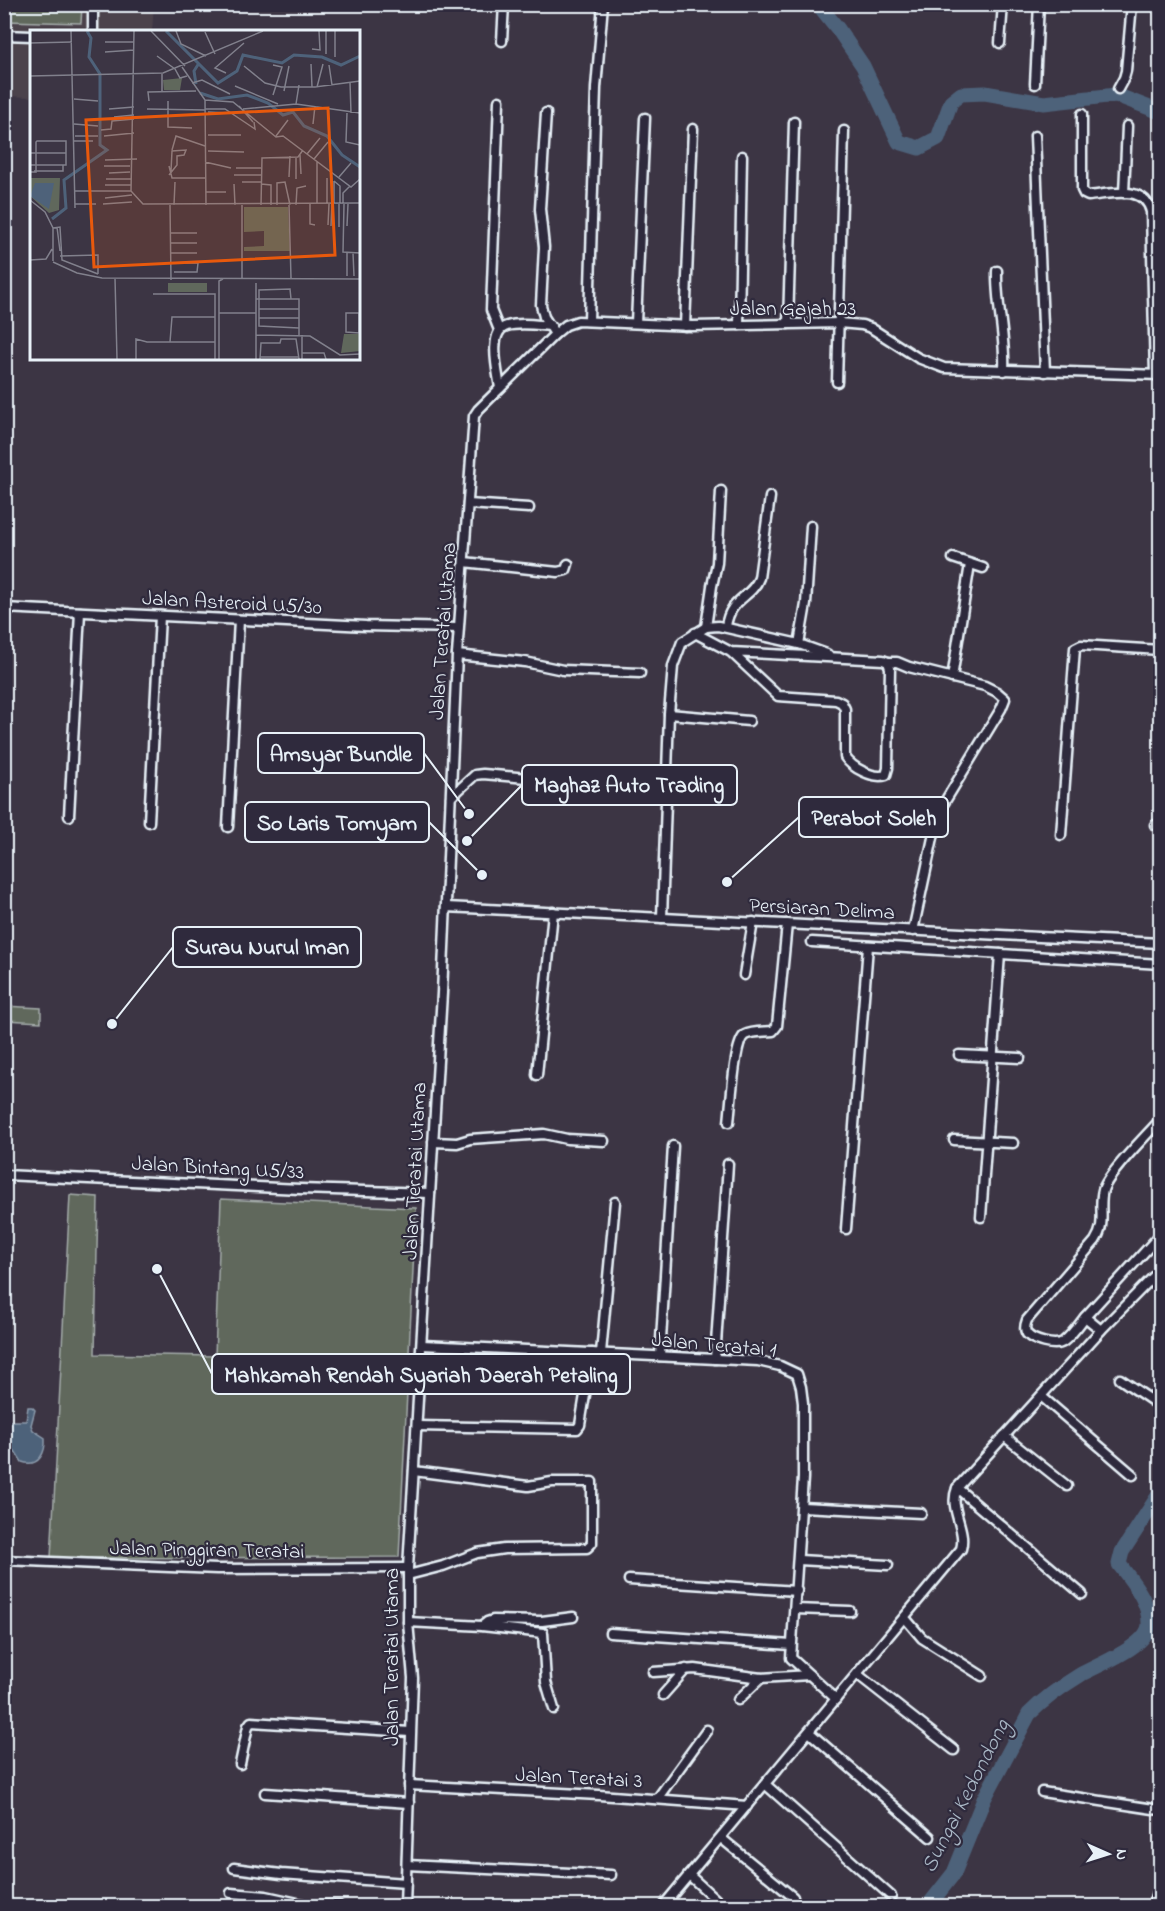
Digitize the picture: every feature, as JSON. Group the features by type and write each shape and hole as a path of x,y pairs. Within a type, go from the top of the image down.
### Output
{"street":[{"path":"93,4 93,30"},
{"path":"502,41 504,4"},
{"path":"589,321 596,88 603,4"},
{"path":"1000,42 1003,4"},
{"path":"1035,84 1040,4"},
{"path":"1118,89 1126,71 1132,4"},
{"path":"4,35 30,36"},
{"path":"499,101 491,310 499,330"},
{"path":"546,113 540,209 544,247 541,305 544,317 553,330"},
{"path":"1082,114 1083,192 1088,196 1124,193 1139,195 1150,205 1158,375"},
{"path":"636,323 645,118"},
{"path":"788,324 794,122"},
{"path":"1124,193 1127,126"},
{"path":"685,326 693,129"},
{"path":"837,382 844,131"},
{"path":"1035,136 1045,372"},
{"path":"739,325 742,156"},
{"path":"997,271 997,292 1004,345 1004,371"},
{"name":"Jalan Gajah 23","path":"472,437 474,416 478,410 553,330 571,322 685,326 839,323 862,325 871,328 918,358 944,368 1158,375"},
{"path":"500,388 495,340 499,330 505,326 553,330"},
{"name":"Jalan Teratai Utama","path":"405,1906 413,1678 408,1622 408,1571 446,907 458,628 472,437"},
{"path":"706,627 717,563 721,491"},
{"path":"726,627 730,610 757,584 770,497"},
{"path":"468,504 529,508"},
{"path":"799,644 806,604 811,526"},
{"path":"953,558 983,568"},
{"path":"464,562 558,572 566,570 568,564"},
{"path":"952,678 970,564"},
{"name":"Jalan Asteroid U5/30","path":"4,608 366,626 458,628"},
{"path":"69,816 80,612"},
{"path":"149,822 160,616"},
{"path":"228,827 239,620"},
{"path":"662,918 669,714 673,666 682,642 706,627 726,627 799,644 834,657"},
{"path":"695,633 731,652 778,696 836,700 842,703 845,709 846,760 858,770 883,777 888,768 890,668 888,662"},
{"path":"1061,835 1075,648 1081,645 1161,650"},
{"path":"731,652 897,662 909,668 985,686 1005,699 1001,710 941,808 913,931"},
{"path":"457,655 525,662 563,670 640,673"},
{"path":"669,714 749,721"},
{"path":"451,797 476,775 549,780"},
{"name":"Persiaran Delima","path":"446,907 1161,943"},
{"path":"537,1075 553,912"},
{"path":"744,975 753,922"},
{"path":"729,1122 736,1053 740,1039 747,1034 773,1031 777,1028 787,924"},
{"path":"812,942 1161,964"},
{"path":"846,1229 868,945"},
{"path":"981,1217 1000,954"},
{"path":"959,1055 1020,1058"},
{"path":"1161,1120 1129,1155 1104,1188 1101,1209 1102,1226 1095,1241 1027,1320 1025,1329 1028,1335 1052,1344 1064,1341 1161,1235"},
{"path":"433,1142 457,1143 470,1139 544,1134 567,1139 604,1141"},
{"path":"954,1140 1013,1143"},
{"path":"660,1356 673,1146"},
{"path":"715,1359 728,1164"},
{"name":"Jalan Bintang U5/33","path":"4,1175 430,1193"},
{"path":"417,1426 577,1429 580,1425 597,1353 615,1202"},
{"path":"663,1906 961,1549 963,1536 954,1504 957,1488 1101,1330 1161,1270"},
{"path":"1086,1317 1101,1330"},
{"name":"Jalan Teratai 1","path":"422,1345 758,1361 793,1371 799,1378 803,1403 802,1507 791,1645"},
{"path":"1120,1379 1161,1406"},
{"path":"1041,1395 1133,1474"},
{"path":"1004,1436 1067,1486"},
{"name":"Jalan Pinggiran Teratai","path":"4,1560 208,1569 408,1571 443,1566 477,1553 587,1548 592,1543 592,1482 552,1482 528,1485 414,1471"},
{"path":"957,1488 1082,1594"},
{"path":"802,1507 921,1513"},
{"path":"799,1560 888,1565"},
{"path":"629,1580 796,1591"},
{"path":"795,1609 850,1611"},
{"path":"482,1626 493,1620 542,1621 573,1617"},
{"path":"905,1617 922,1638 982,1676"},
{"path":"408,1622 482,1626 543,1633 546,1682 554,1710"},
{"path":"610,1633 791,1645 792,1661 836,1699"},
{"path":"654,1672 686,1669 736,1673 761,1678 809,1676"},
{"path":"663,1695 686,1669"},
{"path":"857,1674 954,1750"},
{"path":"738,1700 761,1678"},
{"path":"240,1764 248,1726 251,1722 410,1732"},
{"path":"657,1799 707,1730"},
{"path":"809,1732 930,1837"},
{"path":"765,1784 891,1896"},
{"name":"Jalan Teratai 3","path":"409,1785 747,1806"},
{"path":"1042,1791 1161,1810"},
{"path":"265,1793 409,1803"},
{"path":"721,1838 793,1897"},
{"path":"407,1864 611,1875"},
{"path":"234,1868 281,1874 406,1882"},
{"path":"689,1875 723,1906"},
{"path":"1154,1906 1161,1887"},
{"path":"231,1893 266,1896 307,1905 339,1906"}],"shaded area":[{"path":"5,4 82,5 81,23 5,21"},
{"path":"5,5 154,5 152,30 30,30 30,97 5,96"},
{"path":"4,1006 41,1008 41,1022 5,1020"},
{"path":"70,1195 98,1197 95,1354 215,1356 221,1199 416,1208 399,1557 51,1558"}],"water":[{"path":"28,1407 35,1410 31,1425 33,1430 45,1438 43,1453 33,1463 22,1462 15,1451 5,1450 4,1421 26,1421"}],"waterway":[{"path":"818,4 863,66 899,142 919,148 938,138 951,102 961,94 985,93 1044,103 1116,95 1160,112"},
{"name":"Sungai Kedondong","path":"928,1906 954,1873 984,1799 1029,1714 1080,1675 1131,1648 1146,1633 1149,1625 1147,1608 1139,1592 1119,1564 1122,1552 1160,1493"}],"place":[{"name":"Amsyar Bundle","path":"469,814"},
{"name":"Maghaz Auto Trading","path":"467,841"},
{"name":"So Laris Tomyam","path":"482,875"},
{"name":"Perabot Soleh","path":"727,882"},
{"name":"Surau Nurul Iman","path":"112,1024"},
{"name":"Mahkamah Rendah Syariah Daerah Petaling","path":"157,1269"}]}
